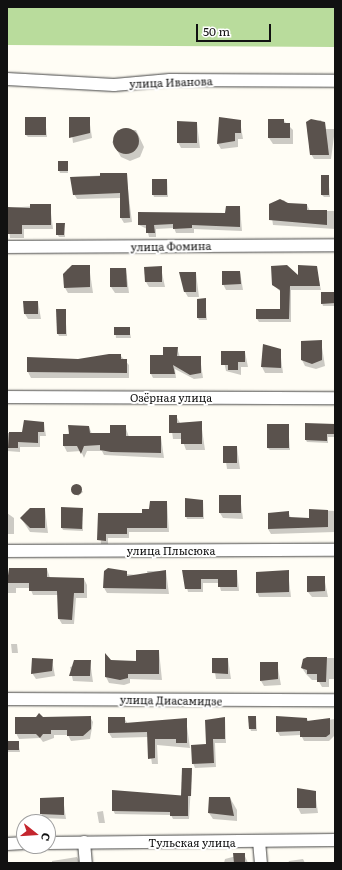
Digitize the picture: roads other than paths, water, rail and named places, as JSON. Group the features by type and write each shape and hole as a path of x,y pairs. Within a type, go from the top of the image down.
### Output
{"street":[{"name":"улица Иванова","path":"7,78 114,85 170,80 335,81"},
{"name":"улица Фомина","path":"7,247 335,245"},
{"name":"Озёрная улица","path":"7,397 335,398"},
{"name":"улица Плысюка","path":"7,551 335,550"},
{"name":"улица Диасамидзе","path":"7,699 335,700"},
{"name":"Тульская улица","path":"56,843 335,840"},
{"path":"259,841 261,863"},
{"path":"84,842 86,863"}]}
